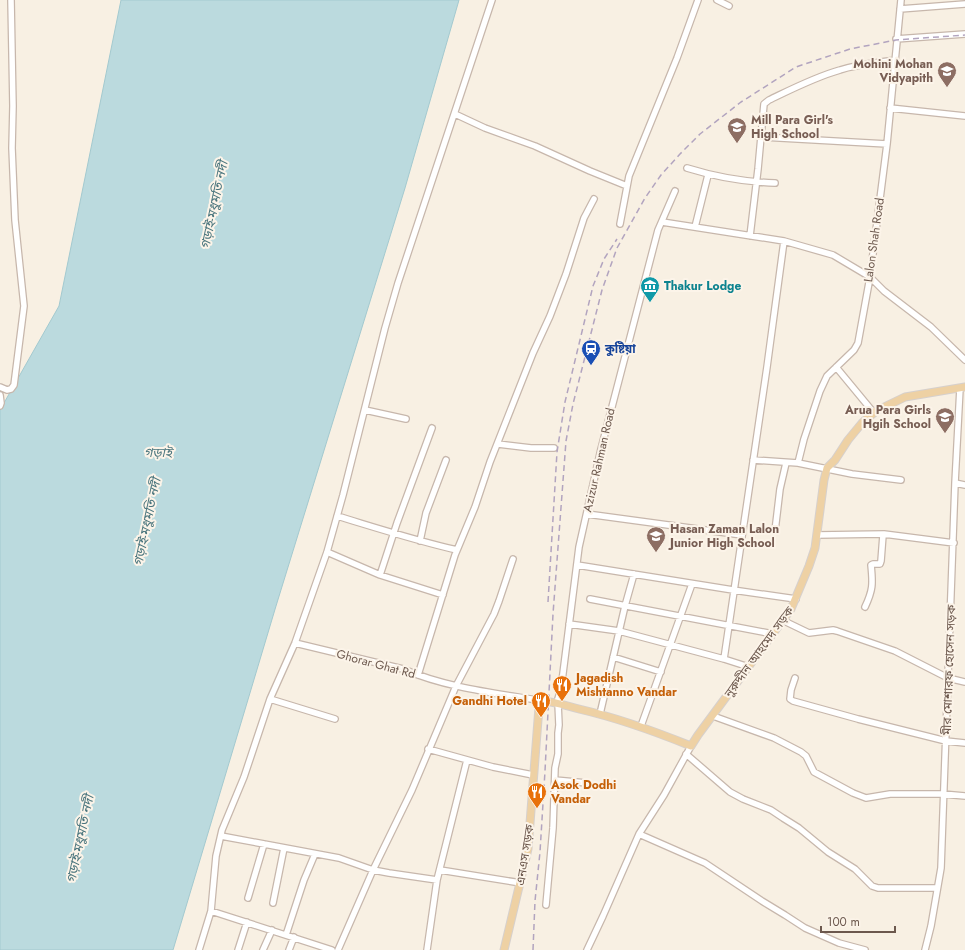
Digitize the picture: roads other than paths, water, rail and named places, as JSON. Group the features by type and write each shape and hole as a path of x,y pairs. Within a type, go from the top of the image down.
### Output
{"main road":[{"name":"নুরুদ্দীন আহমেদ সড়ক","path":"691,746 791,609 796,599 815,548 827,468 835,460 862,423 874,413 905,396 963,387"},
{"path":"543,701 558,703 641,726 691,746"},
{"name":"এনএস সড়ক","path":"504,950 528,849 539,707 543,701"}],"street":[{"path":"0,388 9,390 14,385 24,306 15,220 12,148 13,106 11,0"},
{"path":"199,950 211,911 216,856 220,836 244,777 270,699 295,643 327,552 398,283 492,0"},
{"path":"620,224 629,176 677,58 698,0"},
{"path":"717,0 729,6"},
{"name":"Lalon Shah Road","path":"798,464 804,439 820,391 827,376 854,350 858,343 870,277 887,144 896,39 901,0"},
{"path":"900,9 965,4"},
{"path":"896,39 965,34"},
{"path":"750,236 764,104 820,77 864,64 895,60"},
{"path":"890,108 965,116"},
{"path":"455,114 485,128 535,146 627,186"},
{"path":"761,137 887,144"},
{"path":"687,168 708,175 756,182 775,183"},
{"path":"695,227 708,175"},
{"name":"Azizur Rahman Road","path":"546,905 555,768 558,754 558,703 577,565 601,449 658,230 675,191"},
{"path":"418,675 457,550 475,507 482,483 533,353 550,316 566,274 584,218 594,199"},
{"path":"662,222 784,241 833,255 870,277 884,291 931,327 965,360"},
{"path":"724,658 784,241"},
{"path":"836,367 874,413"},
{"name":"মীর মোশারফ হোসেন সড়ক","path":"925,950 931,926 941,868 955,483 963,387"},
{"path":"0,394 0,406"},
{"path":"365,410 406,418"},
{"path":"380,575 432,428"},
{"path":"498,444 531,448 554,448"},
{"path":"420,542 426,513 446,460"},
{"path":"753,460 798,464 827,468 852,474 901,480"},
{"path":"775,531 780,489 786,463"},
{"path":"955,483 965,485"},
{"path":"587,514 742,534"},
{"path":"337,516 394,532 420,542 457,550"},
{"path":"865,607 871,593 873,580 871,565 878,565 881,561 883,535"},
{"path":"817,536 883,535 954,543"},
{"path":"327,552 380,575 443,595"},
{"path":"338,950 373,870 412,790 428,749 456,686 494,614 513,559"},
{"path":"577,565 796,599"},
{"path":"600,714 619,630 634,574"},
{"path":"641,726 692,584"},
{"path":"590,599 773,634"},
{"path":"782,620 809,633 833,630 851,636 895,651 948,678 965,682"},
{"path":"569,624 619,630 724,658 749,667"},
{"name":"Ghorar Ghat Rd","path":"295,643 402,669 456,686 543,701"},
{"path":"613,658 661,672"},
{"path":"795,678 790,695 790,699 793,701 946,741 965,743"},
{"path":"270,699 335,719"},
{"path":"713,716 774,738 801,752 806,756 814,772 853,793 866,798 890,794 943,794 965,796"},
{"name":"নুরুদ্দীন আহমেদ সড়ক","path":"587,950 639,834 664,796 691,746"},
{"path":"428,749 493,767 533,775"},
{"path":"686,754 730,792 743,800 771,810 799,828 828,852 855,869 872,886 878,888 937,888"},
{"path":"427,950 437,880 467,760"},
{"path":"555,780 587,783"},
{"path":"639,834 705,863 805,928 839,943 864,950"},
{"path":"220,836 339,858 373,870 437,880"},
{"path":"248,898 264,844"},
{"path":"273,903 284,848"},
{"path":"286,935 304,880 315,854"},
{"path":"440,870 521,883"},
{"path":"211,911 332,950"},
{"path":"238,950 247,922"},
{"path":"263,950 272,930"},
{"path":"289,950 294,938"}],"water":[{"name":"গড়াই","path":"121,0 459,0 405,188 276,606 173,950 0,950 0,410 59,306"}],"railway":[{"path":"533,950 535,901 540,852 545,771 553,614 566,441 573,404 602,290 617,248 645,198 661,175 680,154 700,134 741,102 796,67 850,49 896,40 965,35"},
{"path":"548,602 557,452 565,402 593,286 604,259 617,239"}],"place":[{"name":"Mohini Mohan Vidyapith","path":"947,88"},
{"name":"Mill Para Girl's High School","path":"737,144"},
{"name":"Thakur Lodge","path":"650,303"},
{"name":"কুষ্টিয়া","path":"591,366"},
{"name":"Arua Para Girls Hgih School","path":"945,434"},
{"name":"Hasan Zaman Lalon Junior High School","path":"656,553"},
{"name":"Jagadish Mishtanno Vandar","path":"562,702"},
{"name":"Gandhi Hotel","path":"541,718"},
{"name":"Asok Dodhi Vandar","path":"537,809"}],"water label":[{"name":"গড়াই-মধুমতি নদী","path":"214,205"},
{"name":"গড়াই-মধুমতি নদী","path":"147,522"},
{"name":"গড়াই-মধুমতি নদী","path":"80,839"}]}
